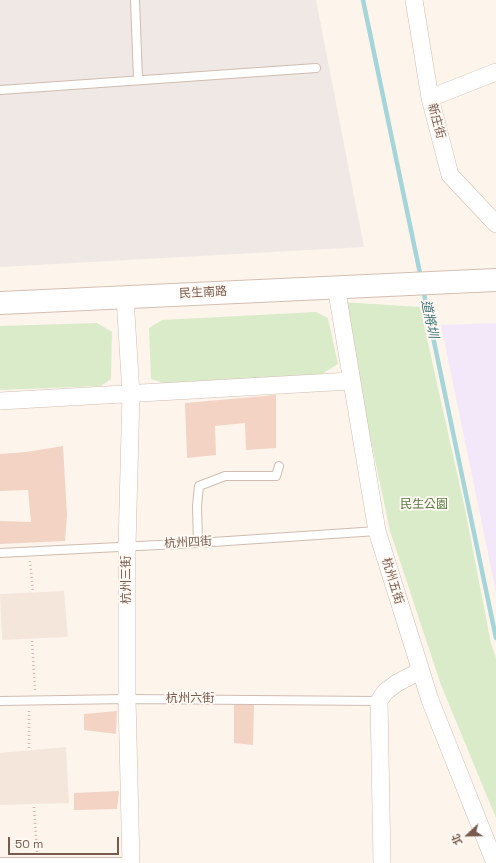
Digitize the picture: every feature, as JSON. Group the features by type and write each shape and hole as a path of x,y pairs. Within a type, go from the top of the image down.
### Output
{"main road":[{"name":"民生南路","path":"0,303 336,286 496,280"}],"street":[{"name":"新庄街","path":"414,0 430,98 450,175 496,224"},
{"path":"430,98 496,72"},
{"name":"杭州五街","path":"336,286 377,531 430,700 495,863"},
{"name":"杭州三街","path":"125,297 131,394 127,546 127,699 131,862"},
{"path":"0,401 351,381"},
{"path":"382,863 379,700 385,692 397,683 420,671"}],"lane":[{"path":"135,0 138,79"},
{"path":"0,90 138,79 316,68"},
{"path":"198,543 197,506 199,486 225,476 276,476 279,466"},
{"name":"杭州四街","path":"0,552 198,543 377,531"},
{"name":"杭州六街","path":"0,701 127,699 379,700"},
{"path":"0,862 131,862"}],"path":[{"path":"29,551 33,592"},
{"path":"29,750 32,700 32,640"},
{"path":"34,806 38,863"}],"shaded area":[{"path":"0,0 316,0 364,247 0,267"},
{"path":"496,323 496,592 441,325"},
{"path":"64,591 68,637 2,640 0,594"},
{"path":"66,747 69,803 0,805 0,753"}],"green space":[{"name":"民生公園","path":"342,302 420,307 465,509 491,643 496,658 496,818 441,685 390,531"},
{"path":"316,312 328,318 338,364 320,375 163,383 151,379 149,328 162,320"},
{"path":"97,323 112,332 111,379 101,386 0,390 0,326"}],"building":[{"path":"276,395 276,448 246,450 245,423 215,426 216,455 187,458 185,403"},
{"path":"63,446 67,515 65,541 0,544 0,521 31,522 28,490 0,491 0,454 26,452"},
{"path":"234,704 254,705 253,745 234,743"},
{"path":"117,711 116,734 84,730 84,714"},
{"path":"119,791 117,809 74,810 74,793"}],"waterway":[{"name":"道將圳","path":"363,0 421,278"},
{"name":"道將圳","path":"423,289 496,638"}]}
